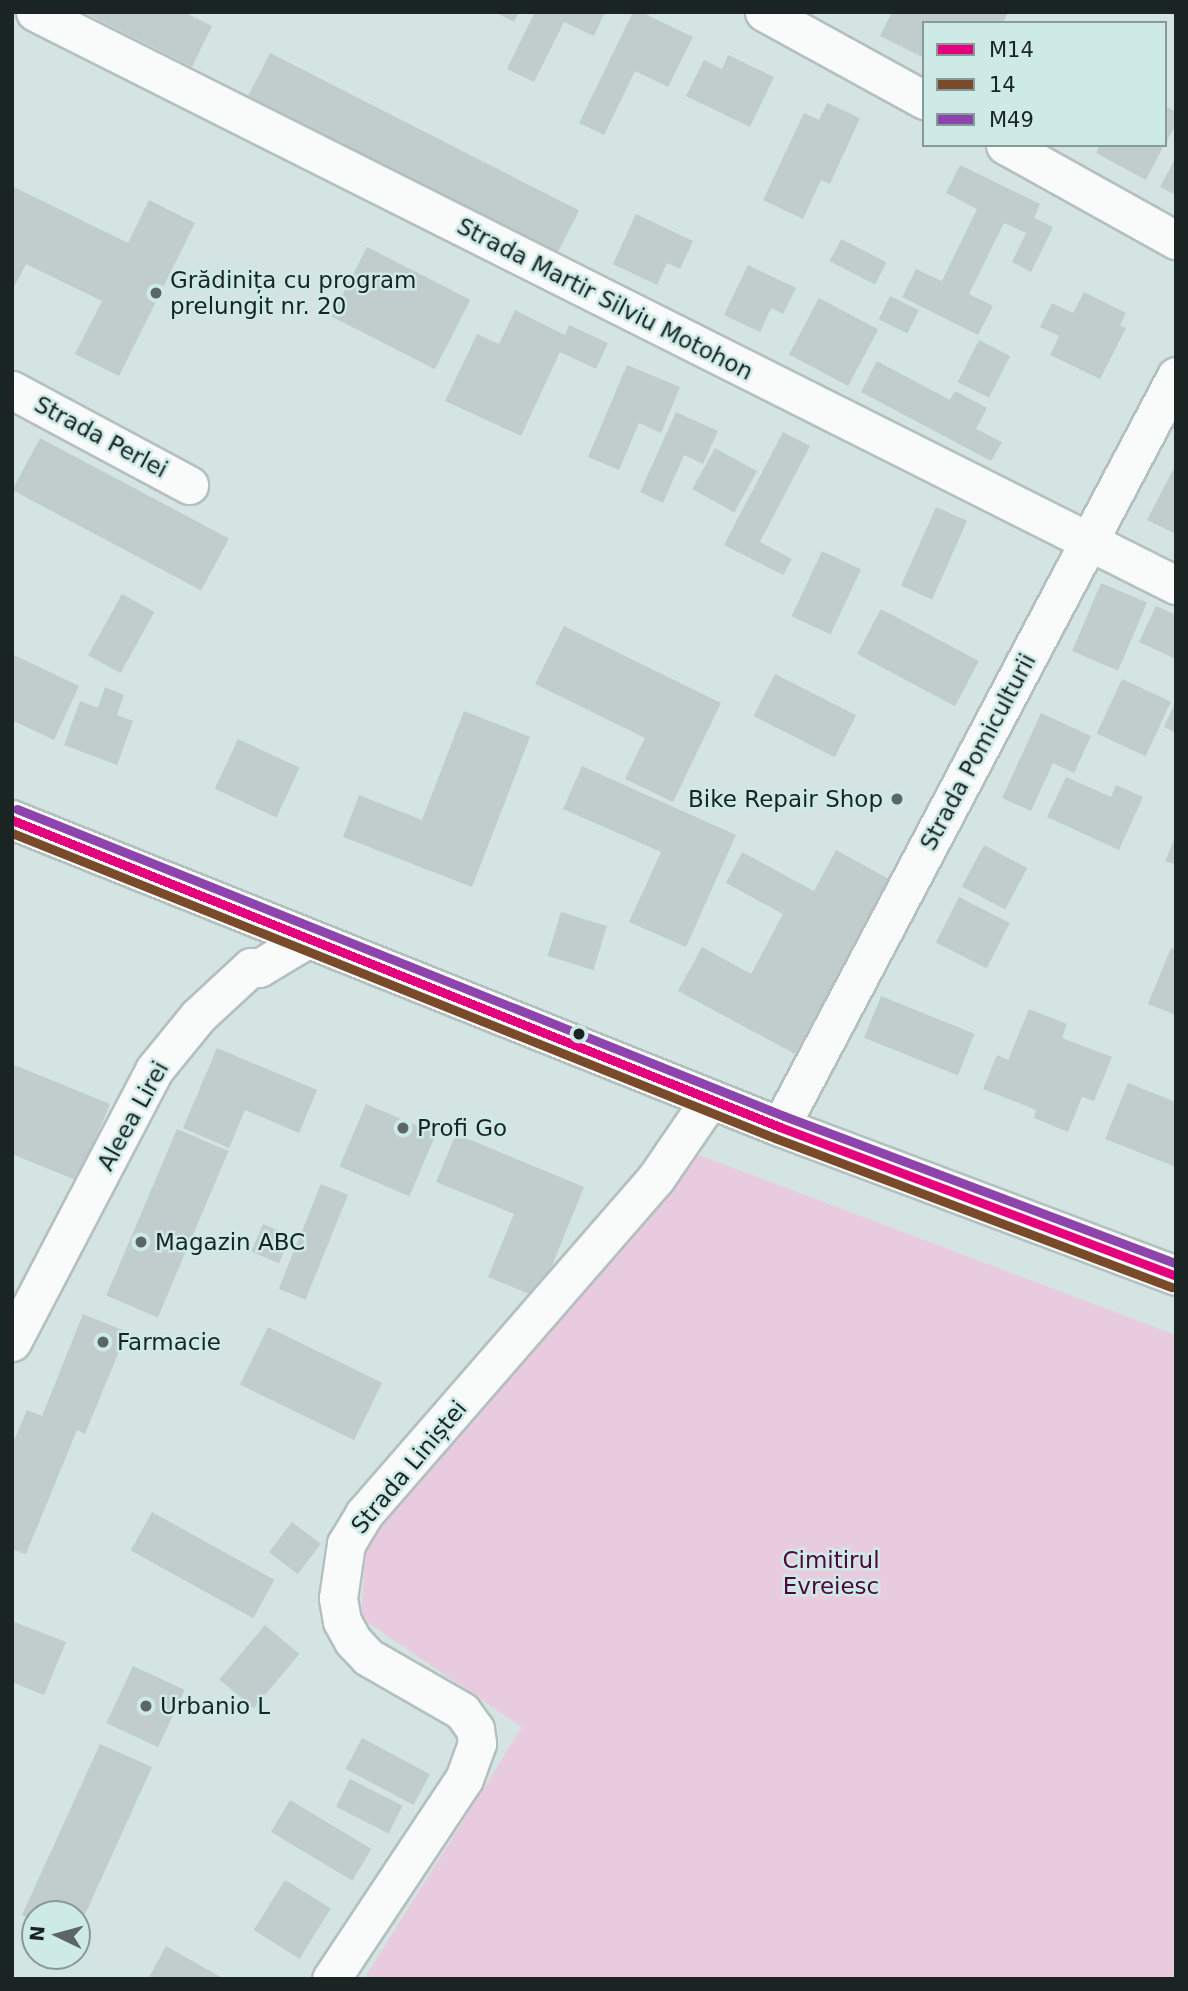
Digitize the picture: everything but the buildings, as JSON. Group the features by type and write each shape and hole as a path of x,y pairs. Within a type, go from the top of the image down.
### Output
{"main road":[{"path":"12,820 780,1127 1176,1276"}],"street":[{"name":"Strada Martir Silviu Motohon","path":"35,12 1176,585"},
{"path":"764,12 821,26 922,99"},
{"path":"1009,147 1176,240"},
{"name":"Strada Pomiculturii","path":"780,1127 1176,376"},
{"name":"Strada Perlei","path":"12,390 189,485"},
{"name":"Aleea Lirei","path":"12,1342 154,1070 198,1016 251,967 259,968 307,939"},
{"name":"Strada Liniștei","path":"331,1979 464,1779 477,1743 475,1729 462,1710 368,1657 353,1641 342,1621 338,1598 346,1544 364,1514 656,1178 710,1099"}],"green space":[{"name":"Cimitirul Evreiesc","path":"691,1152 1176,1335 1176,1979 364,1979 522,1727 361,1618 367,1532"}],"transit line":[{"name":"M49","path":"17,809 784,1116 1176,1263"},
{"name":"M14","path":"12,820 780,1127 1176,1276"},
{"name":"14","path":"12,833 775,1138 1172,1287"}],"place":[{"name":"Grădinița cu program prelungit nr. 20","path":"156,293"},
{"name":"Bike Repair Shop","path":"897,799"},
{"name":"Profi Go","path":"403,1128"},
{"name":"Magazin ABC","path":"141,1242"},
{"name":"Farmacie","path":"103,1342"},
{"name":"Urbanio L","path":"146,1706"}]}
